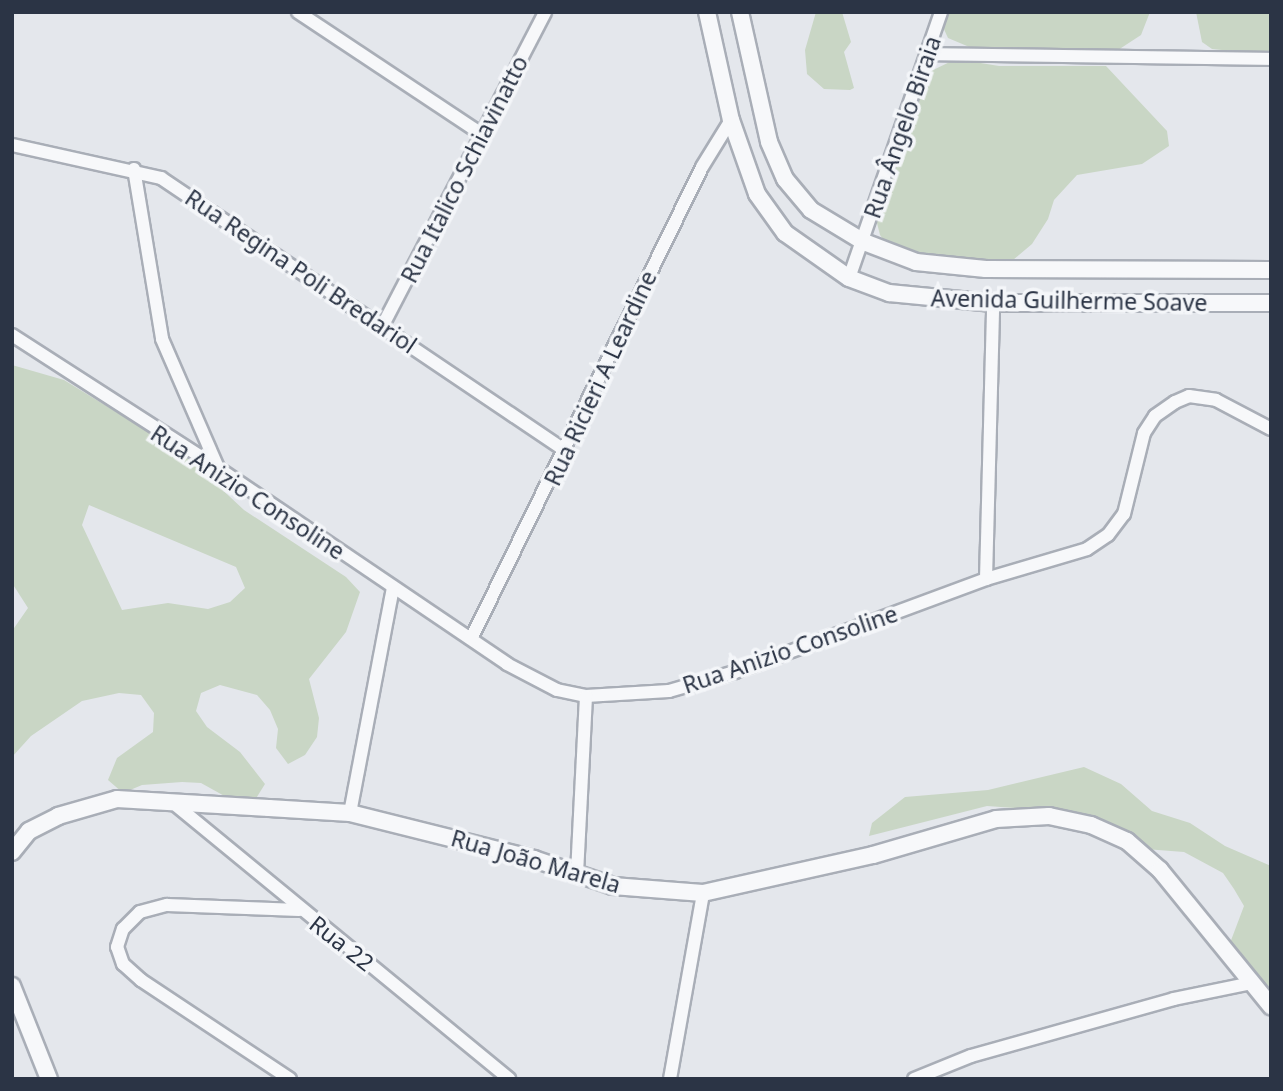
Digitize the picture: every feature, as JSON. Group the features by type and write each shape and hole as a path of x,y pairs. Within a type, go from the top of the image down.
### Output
{"street":[{"path":"298,12 483,135"},
{"name":"Rua Italico Schiavinatto","path":"383,325 545,12"},
{"name":"Avenida Guilherme Soave","path":"707,12 731,120 757,194 785,233 849,278 889,293 993,303 1271,303"},
{"name":"Avenida Guilherme Soave","path":"740,12 769,142 785,179 811,210 864,242 916,262 986,269 1271,270"},
{"name":"Rua Ângelo Biraia","path":"849,278 864,242 941,12"},
{"path":"927,54 1271,59"},
{"name":"Rua Ricieri A Leardine","path":"471,639 566,451 702,167 731,120"},
{"name":"Rua Regina Poli Bredariol","path":"12,145 134,169 161,178 383,325 566,451"},
{"path":"134,169 162,339 201,421 218,468"},
{"path":"986,579 993,303"},
{"name":"Rua Anizio Consoline","path":"12,335 218,468 532,680 586,696 669,691 708,680 986,579 1087,549 1108,535 1124,514 1144,433 1155,416 1175,401 1189,396 1216,400 1271,429"},
{"path":"350,813 393,588"},
{"path":"577,874 586,696"},
{"name":"Rua João Marela","path":"12,852 29,831 84,806 117,799 177,806 350,813 486,846 613,886 703,893 873,855 996,818 1049,816 1091,825 1127,841 1160,870 1271,1006"},
{"name":"Rua 22","path":"177,806 299,910 509,1079"},
{"path":"670,1079 703,893"},
{"path":"290,1079 141,980 123,964 117,947 123,929 140,912 167,905 299,910"},
{"path":"914,1079 971,1056 1174,999 1251,983"},
{"path":"12,986 49,1079"}],"green space":[{"path":"816,12 842,12 851,42 844,52 854,88 850,90 824,89 807,74 805,50"},
{"path":"946,12 1150,12 1141,35 1115,52 986,54 948,38 943,27"},
{"path":"1196,12 1271,12 1271,55 1212,49 1202,42"},
{"path":"956,59 999,66 1106,66 1167,131 1169,146 1142,164 1077,175 1054,200 1048,219 1032,244 1013,260 967,268 890,249 880,235 875,215 910,95 931,71"},
{"path":"12,365 64,380 183,453 244,510 346,577 360,592 346,632 309,679 319,718 317,737 305,755 288,764 276,748 278,729 270,710 257,695 220,685 201,693 196,711 207,727 240,752 265,784 255,800 237,803 201,783 142,785 123,793 108,780 117,758 153,732 154,713 141,695 119,693 82,701 31,736 12,757 12,631 28,608 12,583","holes":["89,505 236,567 245,588 230,602 208,609 168,603 122,610 82,525"]},
{"path":"1084,767 1121,784 1152,811 1190,823 1225,846 1271,866 1271,998 1230,943 1244,906 1234,889 1223,873 1184,852 1145,849 1029,809 987,806 869,836 872,823 905,797 988,790"}]}
